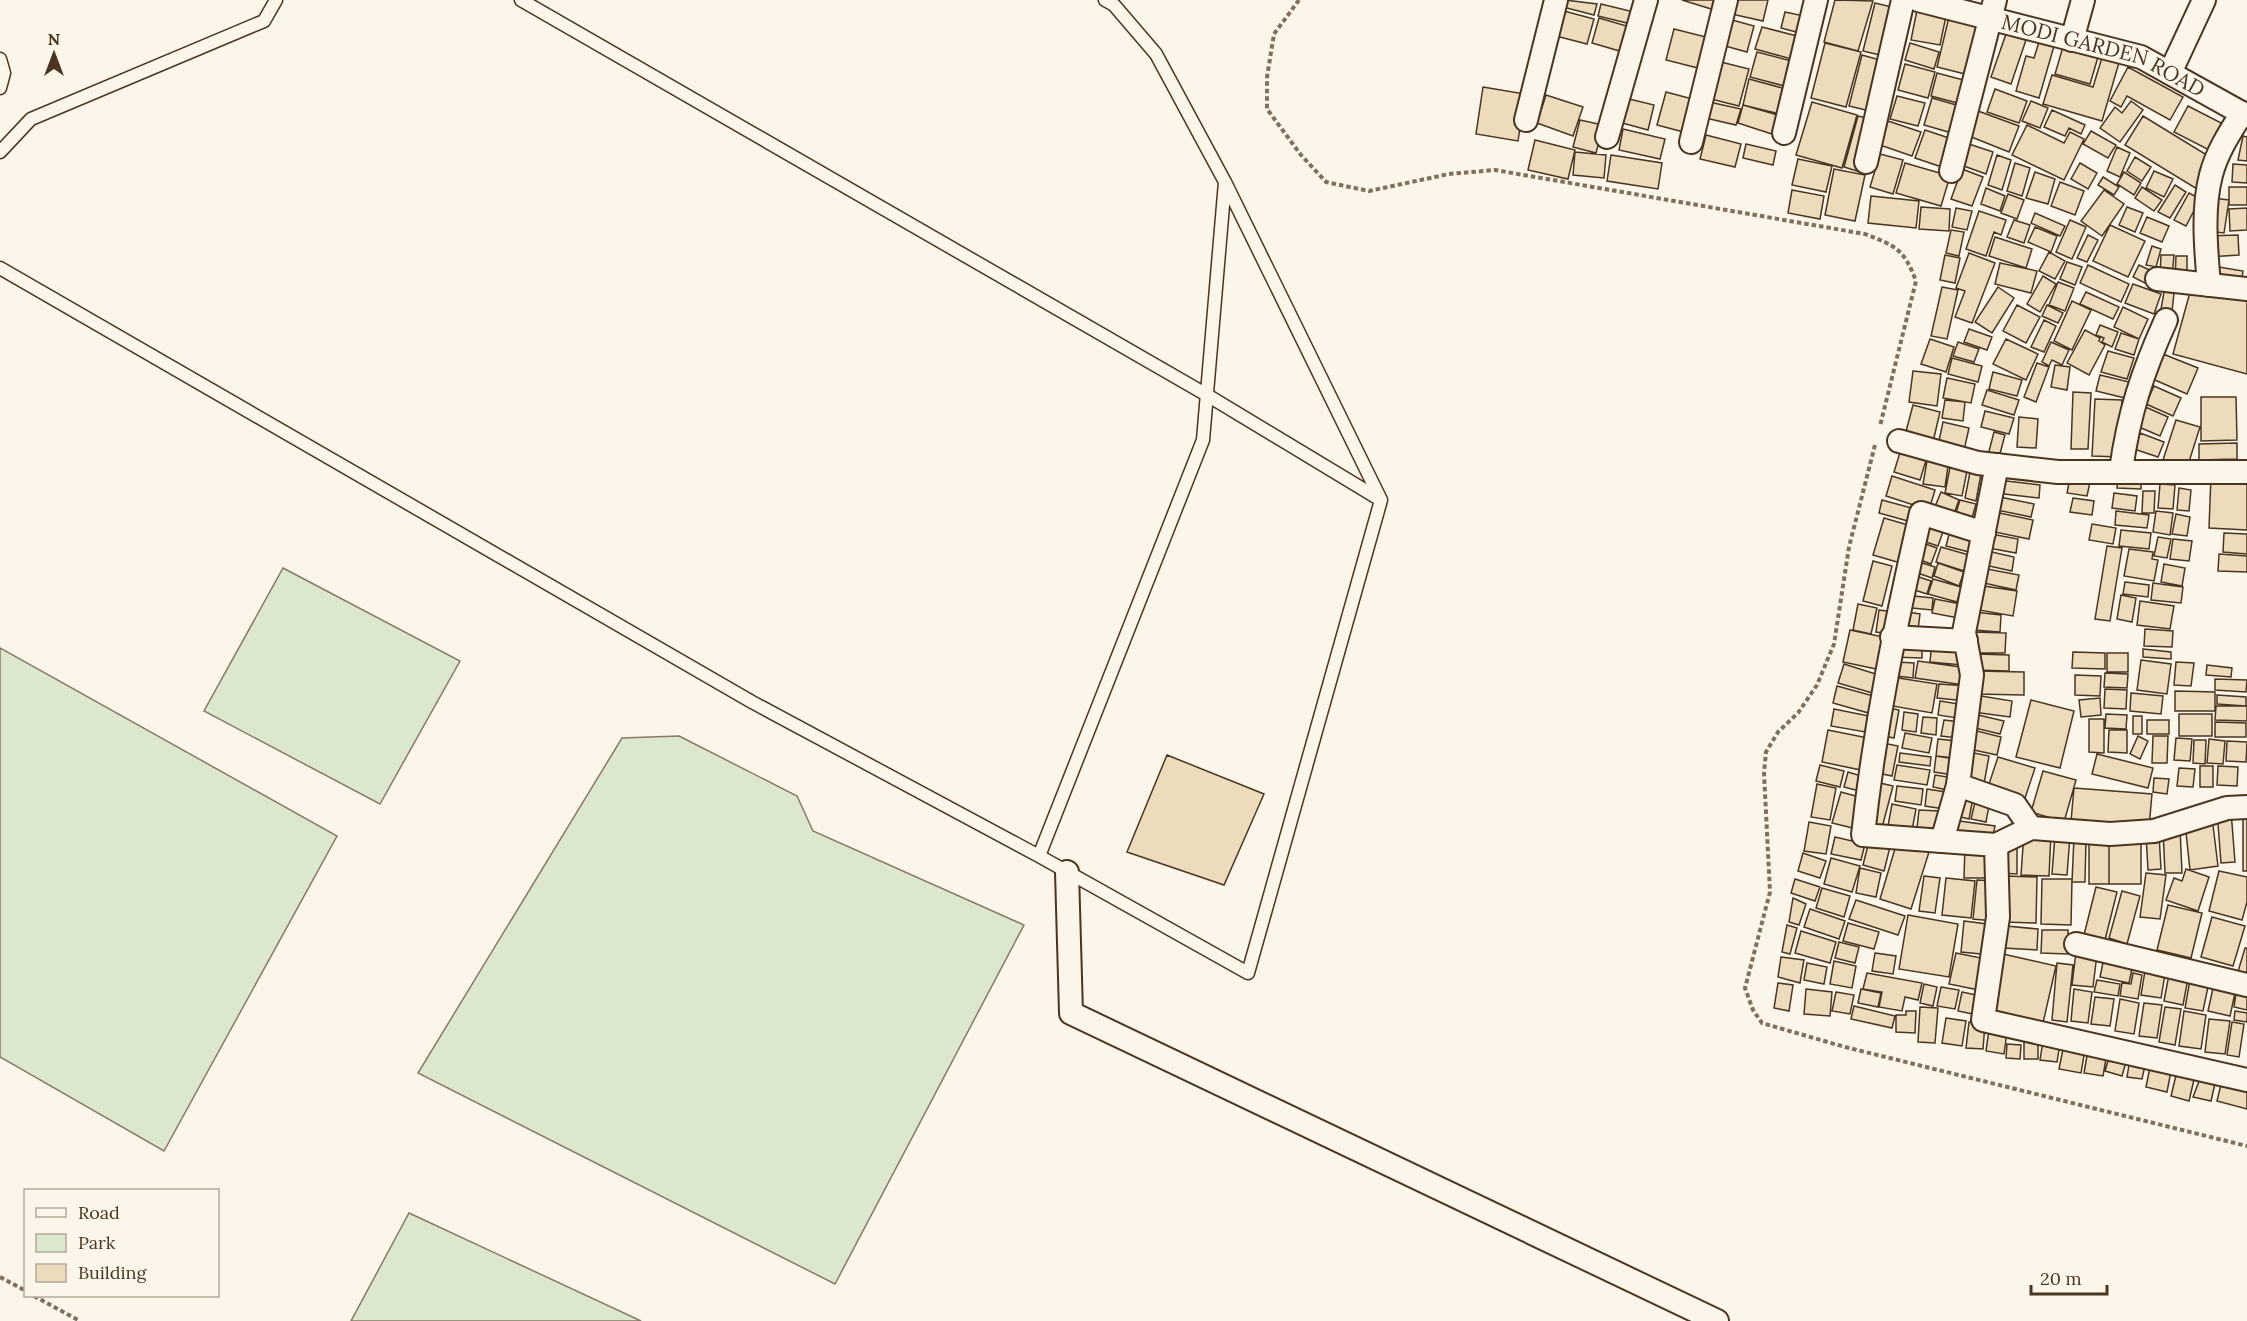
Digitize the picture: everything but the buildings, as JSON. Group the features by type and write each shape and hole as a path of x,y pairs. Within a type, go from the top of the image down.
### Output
{"street":[{"path":"1526,120 1556,0"},
{"path":"1607,137 1646,0"},
{"path":"1690,142 1726,0"},
{"path":"1784,134 1816,0"},
{"path":"1866,162 1903,0"},
{"name":"MODI GARDEN ROAD","path":"1918,0 1993,9 2072,40 2141,57 2244,114"},
{"path":"2072,40 2083,0"},
{"path":"2170,73 2204,0"},
{"path":"1951,171 1993,9"},
{"path":"2209,285 2206,246 2211,175 2223,146 2244,114"},
{"path":"2157,279 2247,289"},
{"path":"2121,470 2126,433 2138,384 2166,320"},
{"path":"1888,437 1978,463 2058,472 2121,470 2247,472"},
{"path":"1942,841 1958,785 1972,675 1964,632 1997,465"},
{"path":"1984,533 1921,513 1892,637 1873,741 1863,835 1996,845 2031,828 2110,834 2154,831 2227,808 2247,807"},
{"path":"1892,637 1966,641"},
{"path":"1958,785 2015,805 2031,828"},
{"path":"1996,845 1998,916 1983,1020 2247,1080"},
{"path":"1067,872 1071,1013 1718,1321"},
{"path":"2076,944 2247,985"}],"lane":[{"path":"0,152 31,119 264,21 276,0"},
{"path":"521,0 1207,395 1381,500"},
{"path":"0,268 752,702 1039,856 1248,973 1381,500 1225,182 1156,54 1110,2"},
{"path":"0,58 3,73 0,88"},
{"path":"1039,856 1203,440 1225,182"}],"path":[{"path":"1299,0 1274,34 1267,76 1267,109 1301,155 1326,182 1369,191 1449,174 1495,170 1865,234 1896,247 1908,259 1916,281 1888,437"},
{"path":"1875,443 1849,547 1834,644 1817,685 1798,713 1778,732 1766,752 1764,773 1770,892 1745,988 1753,1010 1762,1023 1845,1047 2247,1146"},
{"path":"0,1277 24,1290"},
{"path":"36,1297 80,1321"}],"green space":[{"path":"283,568 460,661 380,804 204,711"},
{"path":"0,648 337,836 164,1151 0,1057"},
{"path":"679,736 797,796 813,831 1024,925 835,1284 418,1073 622,738"},
{"path":"409,1213 641,1321 351,1321"}]}
